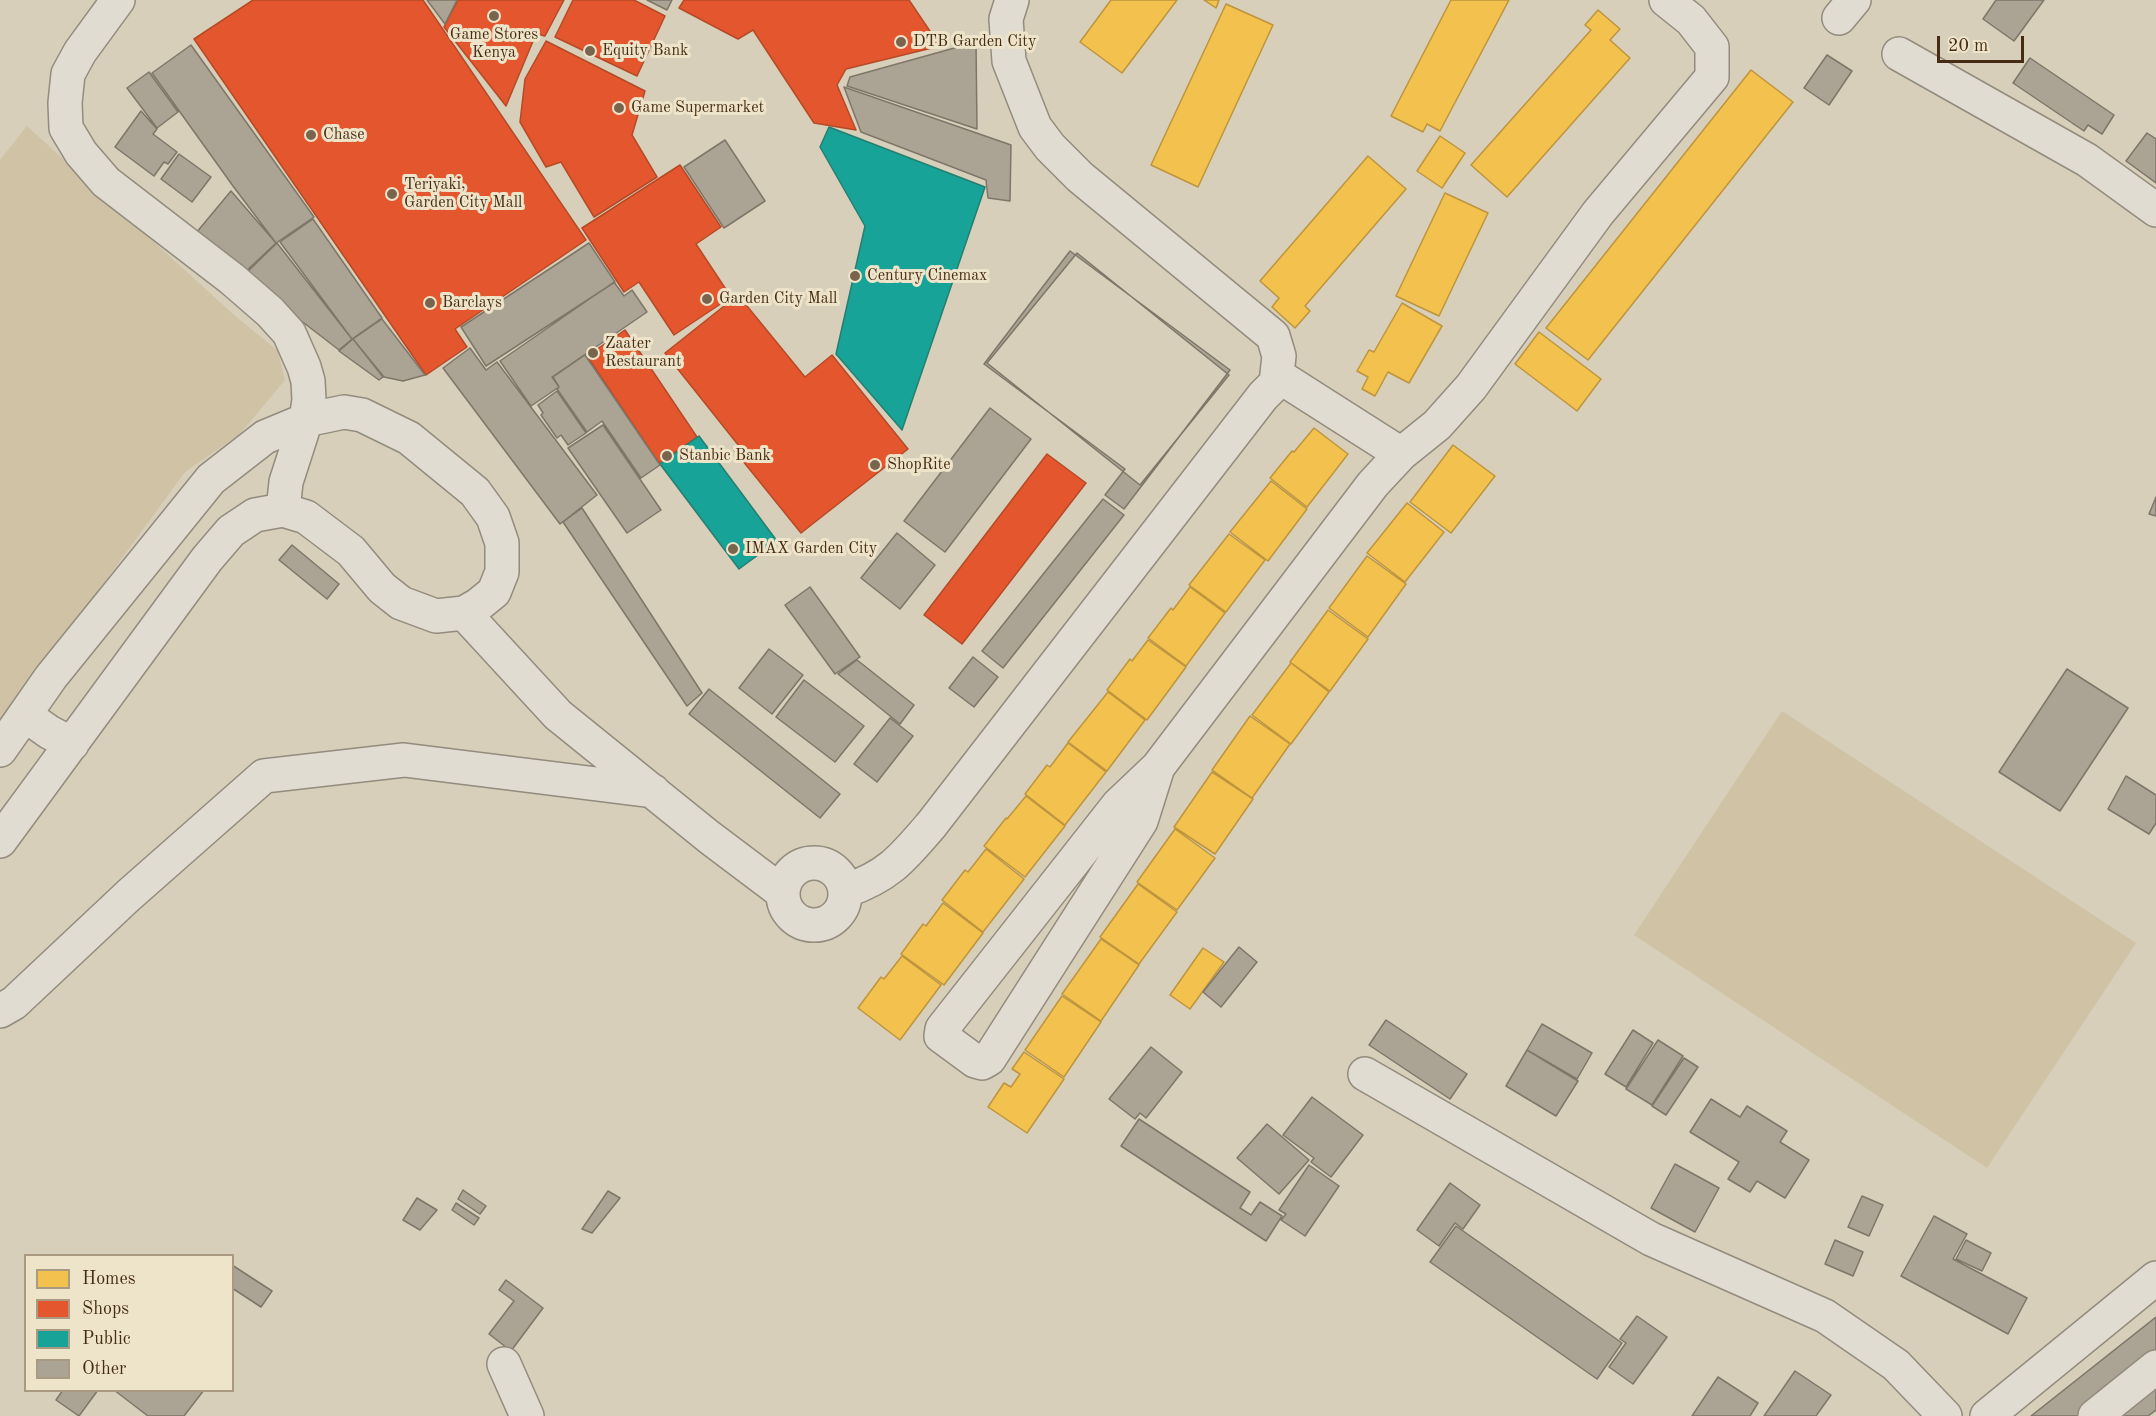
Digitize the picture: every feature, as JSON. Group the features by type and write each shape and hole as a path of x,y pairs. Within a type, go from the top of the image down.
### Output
{"street":[{"path":"118,0 80,52 68,74 64,103 66,128 81,153 106,182 232,279 290,333 308,381 306,420 286,482 283,510"},
{"path":"845,891 864,885 884,874 901,860 926,831 1263,396 1276,383 1279,356 1273,336 1080,177 1050,147 1035,127 1009,61 1006,19 1012,0"},
{"path":"1158,767 1141,821 988,1059 982,1063 975,1061 940,1035 942,1029 1118,805 1158,767 1373,484 1401,454 1437,425 1471,387 1598,213 1712,77 1712,47 1691,20 1666,0"},
{"path":"1899,54 2087,160 2156,210"},
{"path":"1277,375 1401,454"},
{"path":"0,750 51,677 211,479 266,437 306,420 344,412 362,415 409,438 475,492 493,517 502,543 502,572 494,592 464,613 436,616 400,603 382,588 351,550 306,517 283,510 255,515 231,531 200,568 0,841"},
{"path":"464,613 558,715 782,892"},
{"path":"25,715 49,732 72,744"},
{"path":"0,1011 14,1003 129,895 264,776 404,760 653,791"},
{"path":"808,863 829,866 837,873 845,891 840,911 824,923 813,925 795,918 783,902 782,892 790,873 808,863"},
{"path":"1365,1074 1651,1239 1825,1316 1896,1365 1945,1416"},
{"path":"1986,1416 2156,1278"},
{"path":"504,1364 527,1416"},
{"path":"2095,1416 2156,1367"}],"shaded area":[{"path":"27,126 234,315 278,351 285,380 240,434 185,472 0,725 0,160"},
{"path":"1782,711 2136,943 1987,1168 1634,935"}],"building: Homes":[{"path":"1111,0 1177,0 1122,73 1080,42"},
{"path":"1204,0 1219,0 1216,8"},
{"path":"1451,0 1509,0 1440,131 1427,124 1423,132 1391,116"},
{"path":"1226,4 1273,25 1198,187 1151,165"},
{"path":"1598,10 1620,29 1610,40 1630,58 1507,197 1471,165 1591,30 1585,25"},
{"path":"1751,70 1793,102 1588,360 1546,328"},
{"path":"1440,136 1465,153 1442,188 1417,171"},
{"path":"1368,156 1406,189 1305,306 1310,311 1295,328 1272,307 1279,298 1260,281"},
{"path":"1445,193 1488,213 1439,316 1396,296"},
{"path":"1402,303 1442,326 1409,383 1388,372 1375,396 1362,389 1368,377 1357,371 1369,350 1374,352"},
{"path":"1539,332 1601,379 1577,411 1515,364"},
{"path":"1314,428 1348,454 1307,507 1270,478"},
{"path":"1453,445 1495,476 1451,533 1410,502"},
{"path":"1271,481 1307,509 1268,561 1230,532"},
{"path":"1407,503 1444,532 1405,582 1367,553"},
{"path":"1229,534 1265,560 1226,612 1189,585"},
{"path":"1367,556 1406,584 1368,637 1329,608"},
{"path":"1190,587 1225,613 1186,666 1148,638"},
{"path":"1328,610 1368,639 1330,691 1290,662"},
{"path":"1148,640 1186,667 1147,720 1107,690 1130,659 1132,661"},
{"path":"1291,663 1329,692 1291,744 1252,715"},
{"path":"1108,692 1145,720 1107,771 1068,742"},
{"path":"1250,716 1290,744 1252,798 1212,770"},
{"path":"1068,743 1106,772 1065,825 1025,794 1047,765 1050,767"},
{"path":"1212,772 1253,799 1215,854 1174,827"},
{"path":"1026,796 1065,826 1025,877 984,846"},
{"path":"1175,829 1215,858 1177,910 1137,882"},
{"path":"986,849 1024,879 983,932 942,900 965,870 968,872"},
{"path":"1138,884 1177,912 1139,964 1100,937"},
{"path":"943,903 983,933 944,985 901,954 923,924 926,926"},
{"path":"1101,939 1139,965 1101,1021 1062,994"},
{"path":"1203,948 1224,962 1190,1009 1170,995"},
{"path":"902,956 941,985 900,1040 858,1008 881,977 884,979"},
{"path":"1062,996 1101,1022 1064,1077 1025,1050"},
{"path":"1024,1052 1064,1079 1027,1133 988,1107 1004,1083 1011,1087 1020,1074 1012,1069"}],"building: Shops":[{"path":"253,0 423,0 586,240 455,329 467,347 426,375 194,39"},
{"path":"458,0 564,0 545,36 536,34 506,106 444,27"},
{"path":"573,0 634,0 665,16 637,76 555,37"},
{"path":"684,0 909,0 940,46 846,69 837,85 856,130 814,123 753,30 738,39 679,8"},
{"path":"546,41 645,91 632,135 657,177 594,217 561,162 546,167 520,122 525,79"},
{"path":"680,165 721,227 696,244 731,297 674,335 639,282 624,292 582,228"},
{"path":"738,295 805,377 832,355 908,449 801,533 734,450 739,446 665,353"},
{"path":"625,330 697,437 659,463 587,356"},
{"path":"1047,454 1086,483 962,644 924,615"}],"building: Public":[{"path":"829,127 985,187 902,430 836,354 865,226 820,147"},
{"path":"699,436 777,541 739,569 660,464"}],"building: Other":[{"path":"427,0 457,0 445,24"},
{"path":"647,0 672,0 667,10"},
{"path":"1996,0 2044,0 2014,41 1983,19"},
{"path":"976,42 977,129 847,86 850,77"},
{"path":"191,45 314,217 276,243 152,73"},
{"path":"1827,55 1852,71 1829,105 1804,88"},
{"path":"2030,58 2114,115 2102,134 2088,125 2084,131 2013,83"},
{"path":"149,72 178,112 157,128 127,88"},
{"path":"844,87 1011,145 1010,201 988,198 986,180 861,132"},
{"path":"141,111 157,129 153,134 177,152 168,164 164,162 154,176 115,147"},
{"path":"2147,133 2156,139 2156,183 2126,161"},
{"path":"725,140 765,201 724,228 684,167"},
{"path":"179,154 211,177 192,202 161,179"},
{"path":"231,191 276,243 242,275 191,239"},
{"path":"313,219 382,318 352,339 280,242"},
{"path":"277,243 352,339 339,350 243,276"},
{"path":"589,243 615,282 486,366 461,327"},
{"path":"1070,251 1230,370 1124,509 1105,495 1125,469 984,364"},
{"path":"1077,253 1229,375 1140,485 987,363"},
{"path":"614,282 624,296 632,290 647,312 552,377 559,387 531,406 500,361"},
{"path":"382,319 425,375 403,381 384,377 353,339"},
{"path":"353,339 383,377 379,380 339,351"},
{"path":"470,348 486,370 497,362 597,495 560,524 443,368"},
{"path":"585,355 660,465 641,478 602,421 587,432 557,389 559,387 553,377"},
{"path":"557,391 586,433 568,445 561,435 557,438 541,415 543,413 538,405"},
{"path":"990,408 1031,439 945,552 904,521"},
{"path":"603,425 661,510 627,533 568,448"},
{"path":"2156,497 2156,516 2149,514"},
{"path":"1103,499 1124,515 1003,668 982,651"},
{"path":"582,508 702,693 687,706 563,522"},
{"path":"897,533 935,565 900,609 861,578"},
{"path":"292,545 339,584 327,599 279,560"},
{"path":"810,587 860,657 835,674 785,605"},
{"path":"769,649 803,675 772,714 739,688"},
{"path":"973,657 998,677 974,707 949,688"},
{"path":"857,660 914,705 900,724 838,674"},
{"path":"2067,669 2128,708 2060,811 1999,772"},
{"path":"804,680 864,726 835,762 776,717"},
{"path":"709,689 840,794 820,818 689,714"},
{"path":"890,718 913,736 877,782 854,764"},
{"path":"2126,776 2156,795 2156,823 2149,834 2108,809"},
{"path":"1239,947 1257,962 1221,1007 1203,992"},
{"path":"1386,1020 1467,1074 1450,1099 1369,1045"},
{"path":"1542,1024 1592,1053 1577,1079 1527,1050"},
{"path":"1633,1030 1653,1043 1626,1087 1605,1074"},
{"path":"1658,1040 1683,1056 1652,1105 1626,1089"},
{"path":"1151,1047 1182,1072 1146,1118 1140,1113 1135,1119 1109,1099"},
{"path":"1527,1050 1578,1081 1556,1116 1506,1086"},
{"path":"1684,1058 1698,1067 1666,1115 1652,1106"},
{"path":"1312,1097 1363,1135 1331,1177 1311,1162 1314,1158 1283,1135"},
{"path":"1711,1099 1740,1117 1747,1106 1787,1131 1780,1142 1809,1160 1785,1198 1757,1181 1750,1192 1728,1179 1739,1162 1690,1132"},
{"path":"1139,1119 1250,1192 1240,1208 1251,1215 1260,1202 1282,1216 1266,1241 1121,1146"},
{"path":"1267,1124 1309,1160 1279,1194 1237,1158"},
{"path":"1675,1164 1719,1188 1695,1232 1651,1208"},
{"path":"1309,1165 1339,1186 1305,1236 1281,1220 1286,1214 1279,1210"},
{"path":"1450,1183 1480,1205 1463,1229 1455,1223 1439,1246 1417,1230"},
{"path":"463,1190 486,1206 480,1214 458,1199"},
{"path":"608,1191 620,1198 592,1233 582,1229"},
{"path":"1862,1196 1883,1205 1869,1236 1848,1227"},
{"path":"417,1198 437,1210 420,1230 403,1220"},
{"path":"456,1203 479,1218 474,1225 452,1210"},
{"path":"1934,1216 1967,1234 1953,1259 2027,1298 2008,1334 1901,1276"},
{"path":"1456,1226 1622,1343 1597,1379 1430,1262"},
{"path":"1835,1240 1863,1252 1853,1276 1825,1264"},
{"path":"1966,1240 1991,1253 1982,1271 1956,1259"},
{"path":"234,1266 272,1291 261,1307 234,1289"},
{"path":"506,1280 543,1308 511,1351 489,1334 514,1301 499,1290"},
{"path":"1637,1316 1667,1337 1633,1384 1609,1367 1626,1343 1620,1339"},
{"path":"2156,1317 2156,1361 2086,1416 2031,1416"},
{"path":"1795,1371 1831,1395 1816,1416 1764,1416"},
{"path":"2156,1374 2156,1410 2148,1416 2104,1416"},
{"path":"1718,1377 1758,1403 1750,1416 1692,1416"},
{"path":"62,1392 97,1392 79,1416 56,1400"},
{"path":"117,1392 202,1392 184,1416 148,1416"}],"place":[{"name":"Game Stores Kenya","path":"494,16"},
{"name":"DTB Garden City","path":"901,42"},
{"name":"Equity Bank","path":"590,51"},
{"name":"Game Supermarket","path":"619,108"},
{"name":"Chase","path":"311,135"},
{"name":"Teriyaki, Garden City Mall","path":"392,194"},
{"name":"Century Cinemax","path":"855,276"},
{"name":"Garden City Mall","path":"707,299"},
{"name":"Barclays","path":"430,303"},
{"name":"Zaater Restaurant","path":"593,353"},
{"name":"Stanbic Bank","path":"667,456"},
{"name":"ShopRite","path":"875,465"},
{"name":"IMAX Garden City","path":"733,549"}]}
